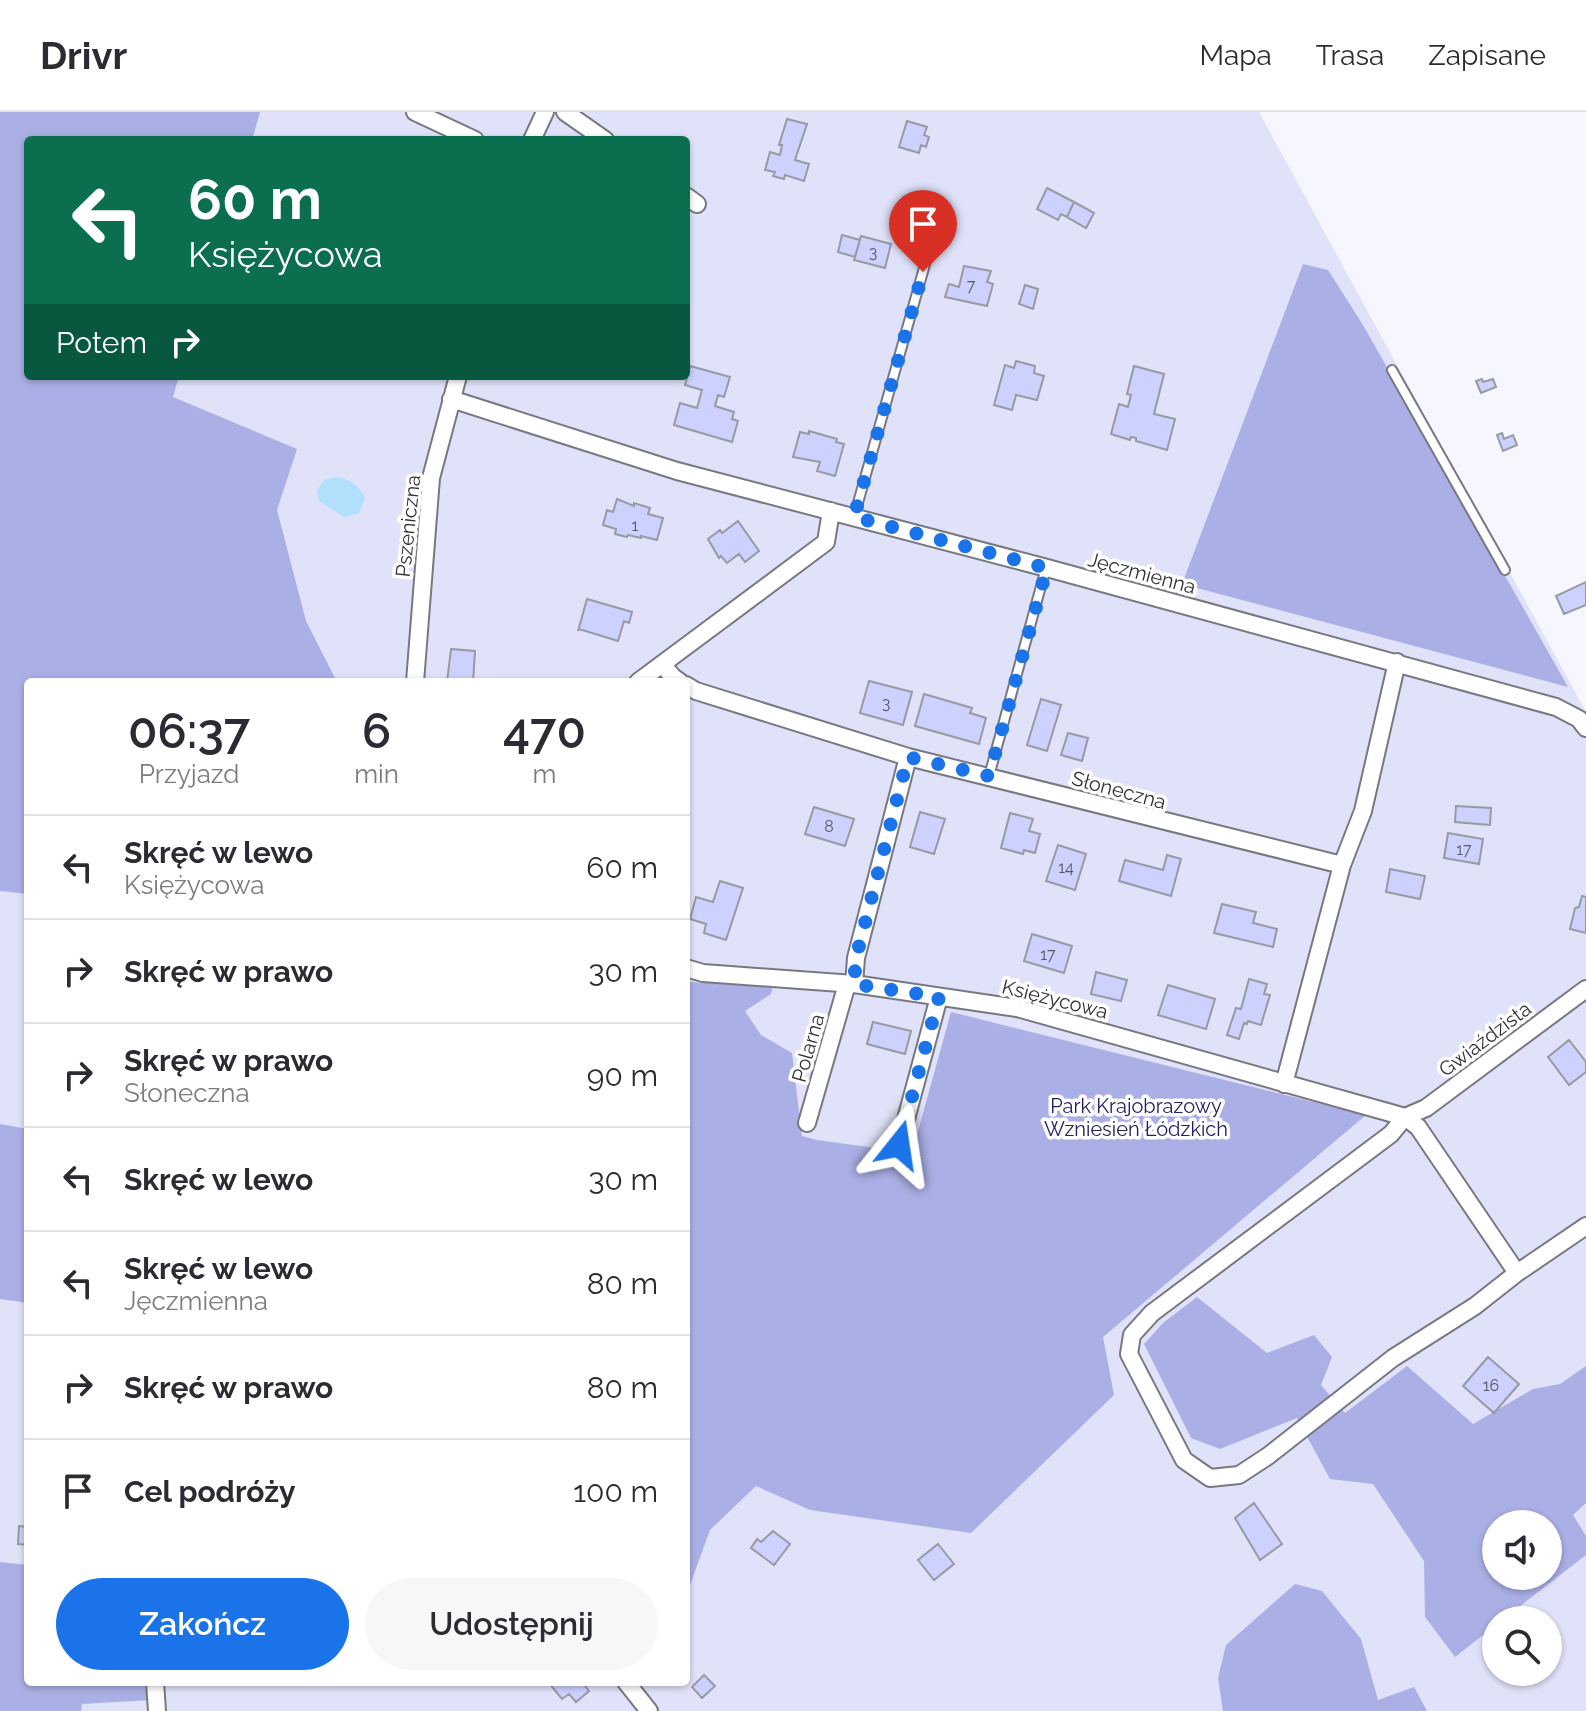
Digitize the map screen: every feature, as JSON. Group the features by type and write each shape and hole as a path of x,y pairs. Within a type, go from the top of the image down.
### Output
{"street":[{"path":"415,112 466,136"},
{"path":"534,136 545,112"},
{"path":"565,112 599,136"},
{"name":"Pszeniczna","path":"415,678 431,478 457,380"},
{"name":"Jęczmienna","path":"451,399 677,471 1556,707 1579,719 1586,728"},
{"path":"643,678 826,542 831,511"},
{"path":"1284,1084 1342,865 1363,811 1397,662"},
{"path":"662,664 674,678"},
{"name":"Słoneczna","path":"690,687 908,757 1342,865"},
{"name":"Polarna","path":"807,1123 850,984 908,757"},
{"name":"Księżycowa","path":"690,969 703,973 850,984 1017,1008 1405,1117"},
{"name":"Gwiaździsta","path":"1517,1273 1475,1306 1393,1358 1239,1475 1210,1478 1184,1460 1129,1354 1132,1335 1152,1313 1391,1134 1405,1117 1426,1108 1586,989"},
{"path":"899,1145 939,997"},
{"path":"1405,1117 1418,1127 1517,1273 1586,1226"},
{"path":"155,1686 157,1711"},
{"path":"629,1686 649,1711"}],"lane":[{"path":"854,517 940,211"},
{"path":"1392,370 1505,570"},
{"path":"989,776 1047,568"}],"green space":[{"name":"Park Krajobrazowy Wzniesień Łódzkich","path":"0,112 1259,112 1586,712 1586,1711 0,1711"},
{"path":"0,112 260,112 253,136 24,136 24,380 178,380 173,397 297,449 277,510 306,621 335,678 24,678 24,894 0,891"},
{"path":"1303,264 1328,270 1363,325 1568,687 1182,584"},
{"path":"690,982 773,985 771,994 745,1011 761,1035 792,1053 802,1136 817,1140 912,1153 951,1012 1366,1115 1103,1337 1114,1395 971,1533 810,1510 756,1486 710,1530 690,1585"},
{"path":"0,1124 24,1128 24,1302 0,1299"},
{"path":"1197,1297 1267,1353 1314,1335 1332,1357 1321,1385 1345,1413 1407,1366 1473,1424 1533,1389 1560,1384 1586,1366 1586,1503 1573,1515 1586,1536 1586,1555 1562,1574 1562,1510 1482,1510 1482,1590 1541,1590 1520,1606 1482,1606 1482,1636 1455,1657 1425,1617 1424,1561 1373,1484 1330,1479 1297,1418 1220,1449 1191,1438 1144,1344 1163,1323"},
{"path":"0,1562 24,1565 24,1686 151,1686 151,1700 82,1704 81,1711 0,1711"},
{"path":"1295,1584 1322,1591 1361,1639 1378,1700 1414,1687 1427,1711 1223,1711 1218,1678 1226,1645"}],"shaded area":[{"path":"336,477 354,483 362,493 365,498 359,513 344,517 319,501 317,491 324,480"}],"building":[{"path":"787,119 807,124 795,160 809,164 804,181 785,175 784,179 773,176 775,172 765,170 770,152 780,155 782,145 779,145"},
{"path":"907,121 927,127 924,135 929,137 926,147 921,145 919,153 899,147"},
{"path":"1047,188 1074,202 1067,217 1061,214 1058,220 1037,209"},
{"path":"1074,202 1094,213 1086,228 1067,217"},
{"path":"842,235 860,240 855,257 838,252"},
{"path":"861,236 891,244 885,268 854,260"},
{"path":"964,266 991,271 987,282 993,284 987,306 945,297 949,284 959,287"},
{"path":"1025,285 1038,289 1033,309 1019,304"},
{"path":"1016,361 1035,366 1034,373 1044,376 1037,400 1016,395 1012,410 994,405 1005,365 1014,368"},
{"path":"690,366 730,377 724,397 718,395 715,406 734,412 732,419 738,421 732,442 674,425 680,403 697,408 702,390 685,385 686,380 690,380"},
{"path":"1134,366 1164,374 1154,414 1175,419 1167,450 1136,441 1136,438 1131,437 1130,440 1111,434 1119,404 1128,407 1131,395 1127,394"},
{"path":"1482,379 1483,382 1493,379 1496,387 1481,393 1476,381"},
{"path":"809,431 844,444 835,476 817,471 820,462 793,457 800,432 809,434"},
{"path":"1502,433 1504,439 1513,435 1517,445 1503,451 1497,435"},
{"path":"617,499 650,508 648,514 663,518 657,540 615,534 616,529 603,525 607,510 613,512"},
{"path":"738,521 759,551 745,562 739,554 727,563 721,556 719,558 708,539"},
{"path":"1586,582 1586,605 1564,614 1556,596"},
{"path":"587,599 632,612 629,623 624,621 618,641 578,631"},
{"path":"451,649 475,651 473,678 447,678"},
{"path":"869,681 912,692 903,725 860,713"},
{"path":"924,694 972,708 970,713 986,718 979,744 915,726"},
{"path":"1041,699 1061,705 1047,751 1027,745"},
{"path":"1068,733 1088,738 1082,761 1061,755"},
{"path":"1456,806 1491,808 1490,825 1455,822"},
{"path":"814,807 854,819 845,846 805,834"},
{"path":"920,812 945,819 934,854 910,847"},
{"path":"1010,813 1033,819 1029,831 1040,834 1035,853 1024,850 1023,854 1001,848"},
{"path":"1448,833 1483,839 1479,864 1444,858"},
{"path":"1058,845 1086,854 1075,890 1046,881"},
{"path":"1167,855 1181,859 1171,896 1119,881 1125,860 1163,870"},
{"path":"1390,869 1425,876 1420,899 1386,892"},
{"path":"720,881 743,888 726,940 704,933 706,924 690,919 696,897 713,902"},
{"path":"1582,896 1586,897 1586,933 1570,929 1575,908 1579,907"},
{"path":"1222,904 1256,912 1253,923 1277,929 1273,947 1214,933"},
{"path":"1032,934 1072,946 1064,973 1024,961"},
{"path":"1096,972 1127,980 1121,1001 1091,994"},
{"path":"1249,979 1267,984 1264,994 1270,995 1261,1025 1248,1021 1244,1023 1239,1039 1227,1035 1236,1008 1241,1009"},
{"path":"1168,985 1215,999 1206,1029 1158,1015"},
{"path":"873,1022 911,1031 905,1054 867,1044"},
{"path":"1569,1040 1586,1062 1586,1072 1569,1085 1548,1057"},
{"path":"1488,1357 1519,1384 1494,1413 1463,1386"},
{"path":"1254,1503 1282,1544 1260,1560 1235,1518"},
{"path":"19,1526 24,1527 24,1545 18,1544"},
{"path":"773,1531 790,1544 774,1565 751,1548 757,1539 761,1542"},
{"path":"938,1544 954,1564 934,1580 918,1560"},
{"path":"704,1675 715,1686 702,1698 692,1687"},
{"path":"551,1686 585,1686 589,1691 576,1702 569,1694 562,1699"}],"route":[{"path":"899,1145 939,997 854,984 856,958 908,757 989,776 1047,568 854,517 923,272"}]}
